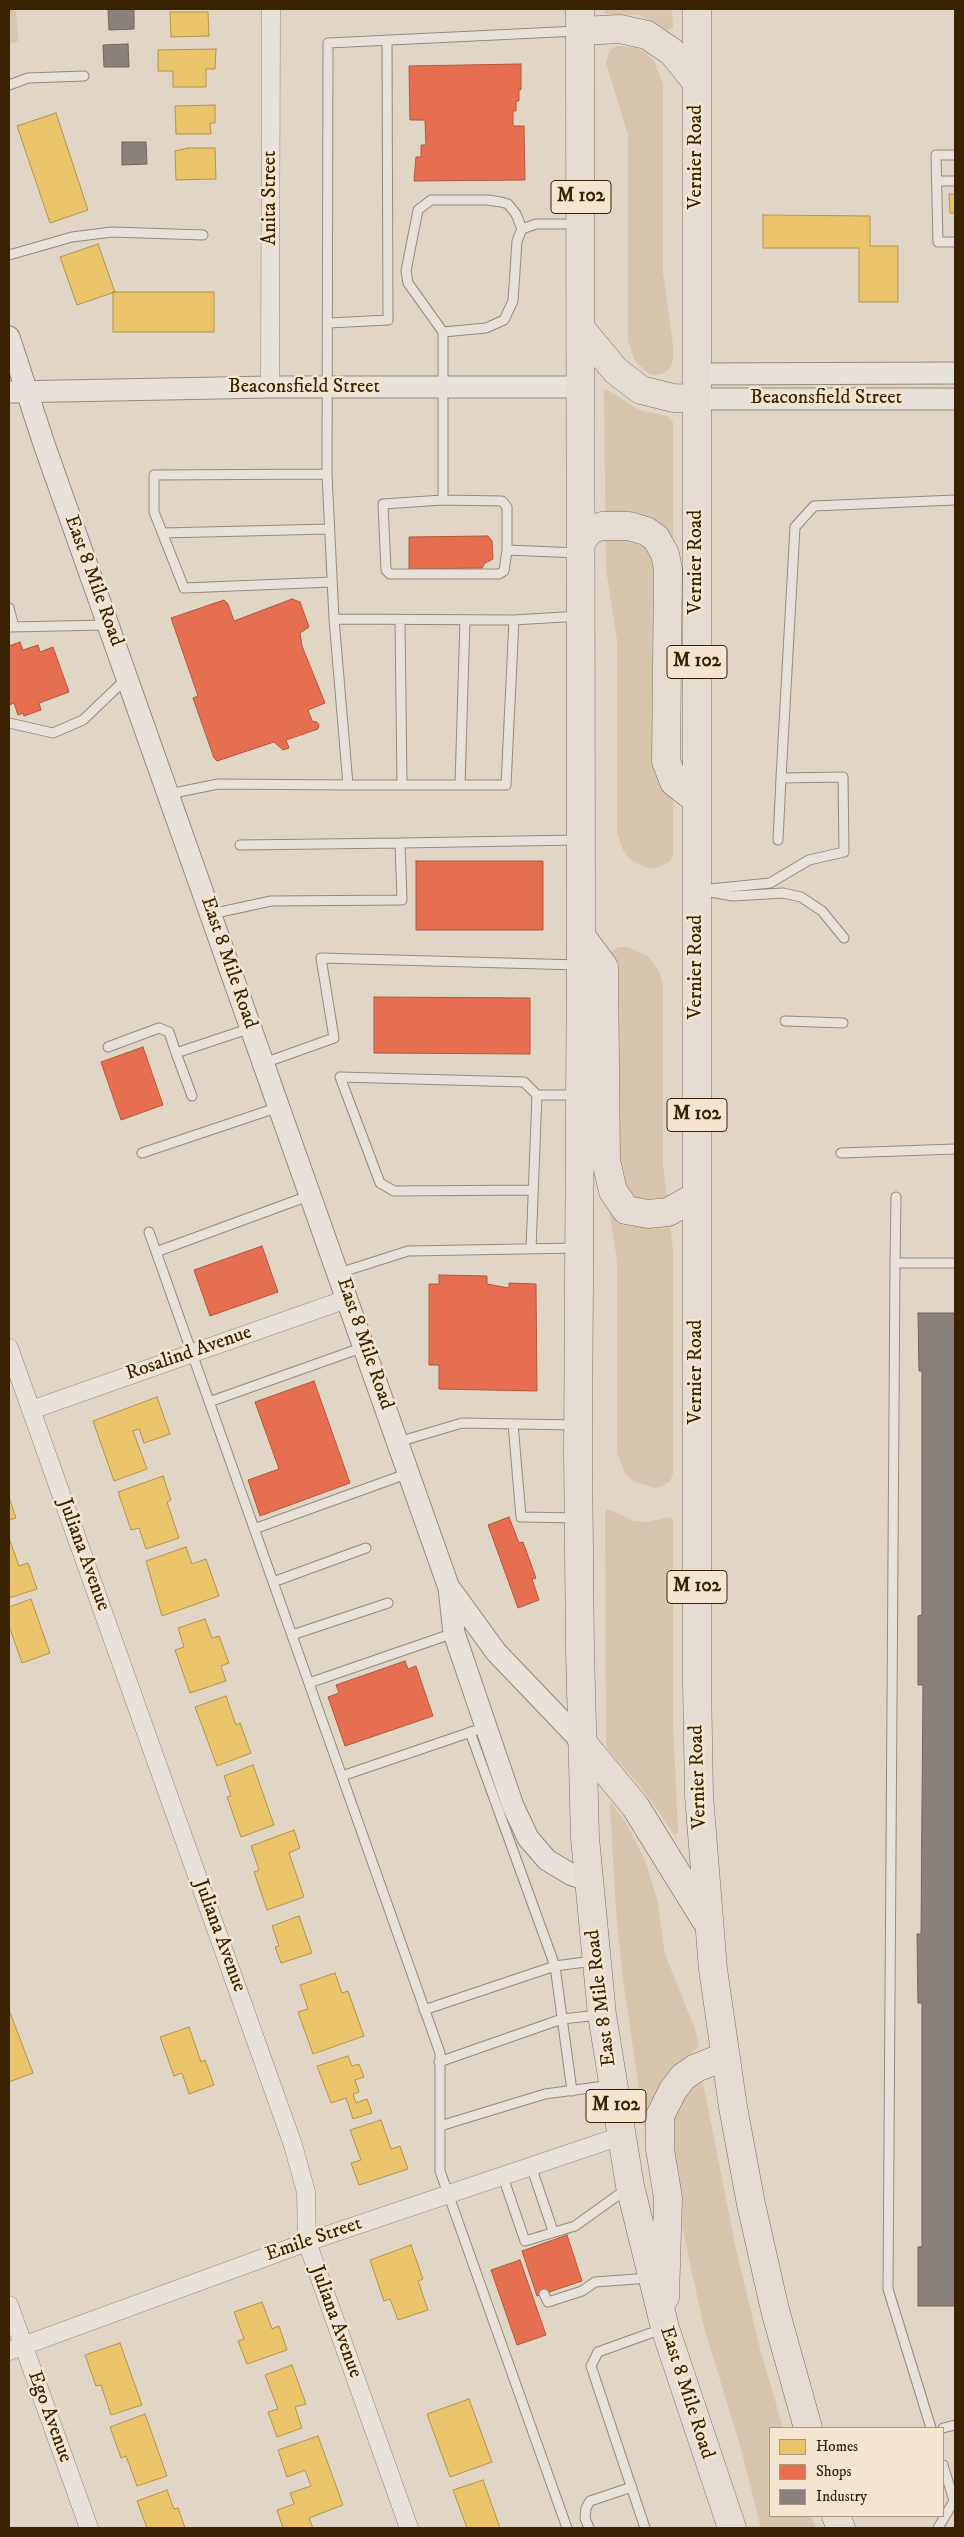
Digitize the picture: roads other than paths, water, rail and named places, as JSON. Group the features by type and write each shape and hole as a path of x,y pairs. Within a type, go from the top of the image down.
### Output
{"highway":[{"name":"Vernier Road","path":"697,9 697,1736 709,1924"},
{"path":"580,20 647,35 672,52 696,83"},
{"name":"M 102","path":"580,20 581,1095 578,1248 582,1742 588,1880"},
{"path":"581,329 616,371 641,390 673,398 696,386"},
{"path":"581,548 590,530 602,526 629,526 646,531 656,538 665,554 668,569 666,761 674,782 697,800"},
{"path":"581,936 604,967 606,1161 613,1192 626,1210 648,1214 668,1212 697,1196"},
{"path":"582,1742 635,1806 709,1924"},
{"name":"East 8 Mile Road","path":"588,1880 602,2015 630,2186 651,2278 665,2328 732,2528"},
{"name":"M 102","path":"709,1924 724,2057 753,2213 780,2328 808,2427"},
{"path":"665,2328 668,2198 660,2149 660,2116 673,2090 683,2077 696,2068 724,2057"}],"street":[{"name":"Anita Street","path":"270,387 271,9"},
{"name":"East 8 Mile Road","path":"9,337 18,392 128,678 449,1588 454,1633 478,1729 528,1838 553,1864 572,1875 588,1880"},
{"name":"Beaconsfield Street","path":"696,386 955,373"},
{"name":"Beaconsfield Street","path":"696,386 955,399"},
{"name":"Beaconsfield Street","path":"18,392 270,387 581,387"},
{"name":"Rosalind Avenue","path":"31,1410 347,1298"},
{"name":"Juliana Avenue","path":"9,1348 293,2145 306,2192 307,2242 409,2528"},
{"name":"East 8 Mile Road","path":"449,1588 496,1652 582,1742"},
{"name":"Emile Street","path":"16,2348 307,2242 621,2136"},
{"name":"Ego Avenue","path":"9,2305 16,2348 89,2528"}],"lane":[{"path":"348,785 334,620 327,474 326,388 329,323 328,43 387,40 580,20"},
{"path":"329,323 388,320 387,40"},
{"path":"9,85 28,78 84,76"},
{"path":"955,155 936,155 938,242 955,242"},
{"path":"936,182 955,181"},
{"path":"444,332 486,328 504,320 513,301 517,242 522,229 516,214 508,204 501,202 431,200 423,204 418,210 406,271 408,283 444,332 444,500"},
{"path":"522,229 536,224 581,224"},
{"path":"9,255 72,238 112,232 203,235"},
{"path":"327,474 154,475 154,512 184,588 332,582"},
{"path":"444,500 505,503 507,507 507,550 504,570 499,574 388,572 383,504 386,502 444,500"},
{"path":"778,840 795,527 814,506 955,500"},
{"path":"163,533 329,529"},
{"path":"507,550 581,548"},
{"path":"9,608 11,627 108,625"},
{"path":"334,620 514,620 581,616"},
{"path":"400,620 402,785"},
{"path":"460,785 465,620"},
{"path":"168,794 218,784 506,785 514,620"},
{"path":"9,723 53,733 83,720 128,678"},
{"path":"697,890 770,883 808,860 844,852 843,778 781,778"},
{"path":"240,845 581,840"},
{"path":"212,914 271,902 402,900 400,843"},
{"path":"697,890 733,896 783,893 801,897 822,911 844,938"},
{"path":"263,1063 334,1038 321,958 581,965"},
{"path":"785,1021 843,1023"},
{"path":"108,1047 160,1028 169,1032 192,1096"},
{"path":"176,1053 251,1028"},
{"path":"533,1190 394,1191 380,1183 340,1078 524,1082 537,1095 581,1095"},
{"path":"531,1249 537,1095"},
{"path":"142,1153 279,1107"},
{"path":"841,1153 955,1149"},
{"path":"156,1252 311,1195"},
{"path":"896,1197 888,2289 931,2427"},
{"path":"149,1232 440,2053 440,2171 567,2528"},
{"path":"339,1273 408,1251 578,1248"},
{"path":"895,1263 955,1263"},
{"path":"209,1402 364,1347"},
{"path":"398,1442 462,1422 579,1426"},
{"path":"513,1424 521,1517 580,1518"},
{"path":"254,1529 409,1473"},
{"path":"273,1582 366,1548"},
{"path":"292,1635 388,1603"},
{"path":"309,1684 454,1633"},
{"path":"342,1776 478,1729 555,1966 572,2091"},
{"path":"424,2010 555,1966 596,1961"},
{"path":"439,2062 562,2019 602,2015"},
{"path":"440,2126 545,2094 612,2085"},
{"path":"531,2166 558,2232"},
{"path":"503,2177 527,2245 575,2226 630,2186"},
{"path":"544,2294 548,2302 562,2293 595,2282 651,2278"},
{"path":"645,2528 591,2366 598,2352 665,2328"},
{"path":"938,2528 954,2500 944,2468"},
{"path":"589,2528 585,2518 586,2508 590,2501 632,2487"}]}
